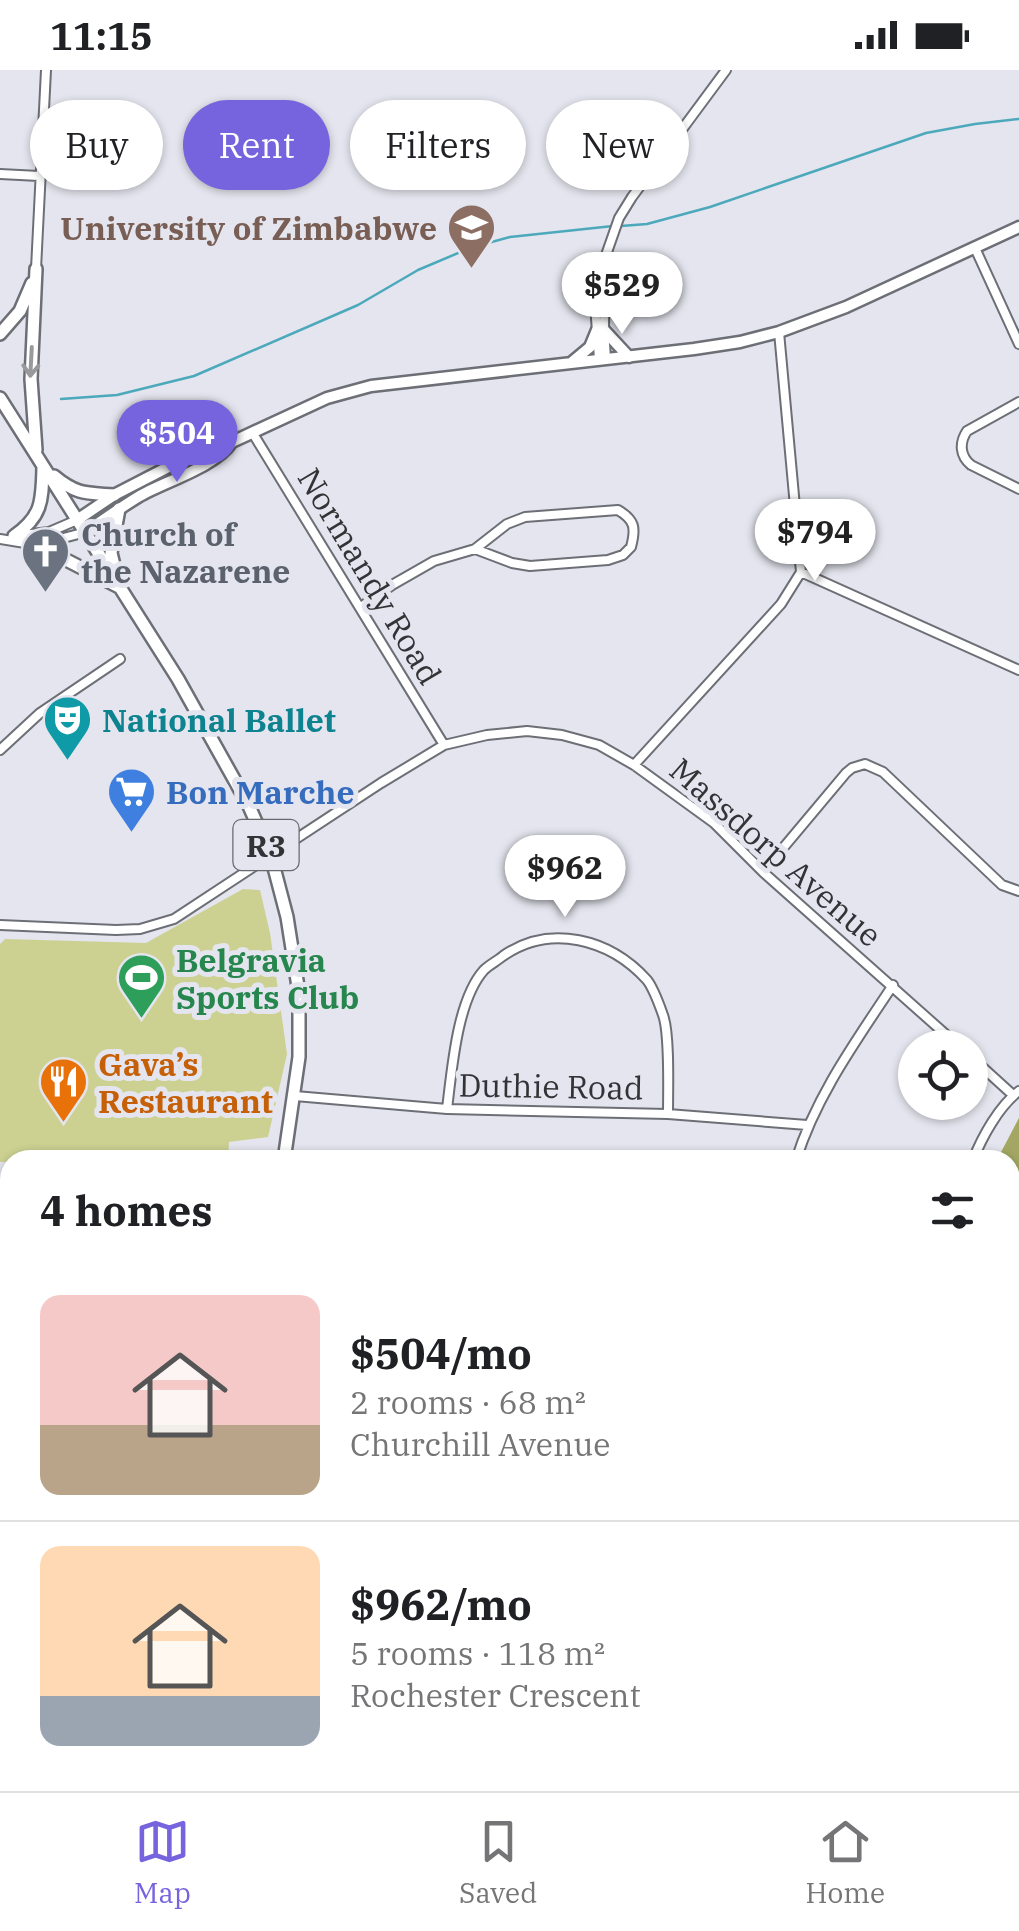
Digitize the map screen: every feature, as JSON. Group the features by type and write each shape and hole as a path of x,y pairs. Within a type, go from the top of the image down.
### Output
{"highway":[{"path":"0,334 20,311 36,270"},
{"path":"36,270 30,380 36,454"},
{"name":"R3","path":"0,398 178,679 234,777 271,856 287,917 299,993 299,1058 286,1150"},
{"path":"43,467 80,492 114,495"},
{"path":"14,536 30,524 40,508 43,467"},
{"path":"119,509 111,553 119,587"},
{"path":"37,545 119,587"}],"main road":[{"path":"77,520 114,495 207,447 232,442 327,398 371,386 717,346 779,332 846,307 1019,227"},
{"path":"571,363 590,347 600,330 628,356"},
{"path":"86,532 140,496 227,450 232,442"}],"street":[{"path":"44,100 46,70"},
{"path":"602,358 600,330 606,255 618,218 726,70"},
{"path":"0,174 30,176"},
{"path":"36,270 39,190"},
{"path":"975,248 1019,344"},
{"path":"634,766 781,604 801,572 779,332"},
{"path":"1019,402 967,431 961,449 971,466 1019,489"},
{"name":"Normandy Road","path":"252,432 444,746"},
{"path":"361,607 392,584 434,562 474,549 507,524 525,516 618,510 629,517 633,526 631,547 623,555 608,560 530,566 474,549"},
{"path":"0,538 49,532 77,520"},
{"path":"0,538 37,545 86,532"},
{"path":"801,572 1019,670"},
{"path":"0,750 40,714 120,659"},
{"name":"Massdorp Avenue","path":"0,924 116,930 174,919 381,782 444,746 487,735 545,733 599,745 714,823 763,872 941,1030"},
{"path":"763,872 846,773 865,764 883,772 1002,884 1019,892"},
{"path":"446,1109 456,1038 467,1000 484,970 520,944 552,938 586,940 622,957 650,983 666,1020 668,1114"},
{"path":"799,1150 807,1126 836,1074 892,986"},
{"path":"978,1150 1016,1093 988,1070"},
{"name":"Duthie Road","path":"295,1096 446,1109 668,1114 807,1126"}],"green space":[{"name":"Belgravia Sports Club","path":"243,889 260,890 287,1054 268,1137 229,1142 229,1150 0,1150 0,944 5,939 146,943"},
{"path":"1019,1118 1019,1150 1002,1150"},
{"path":"1019,1118 1019,1150 1002,1150"}],"waterway":[{"path":"621,226 647,224 710,207 926,133 1019,119"},
{"path":"61,399 117,395 194,376 358,305 418,270 470,248 510,237 613,226"}],"place":[{"name":"University of Zimbabwe","path":"472,270"},
{"name":"Church of the Nazarene","path":"46,594"},
{"name":"National Ballet","path":"67,762"},
{"name":"Bon Marche","path":"131,834"},
{"name":"Belgravia Sports Club","path":"141,1020"},
{"name":"Gava’s Restaurant","path":"63,1124"}]}
